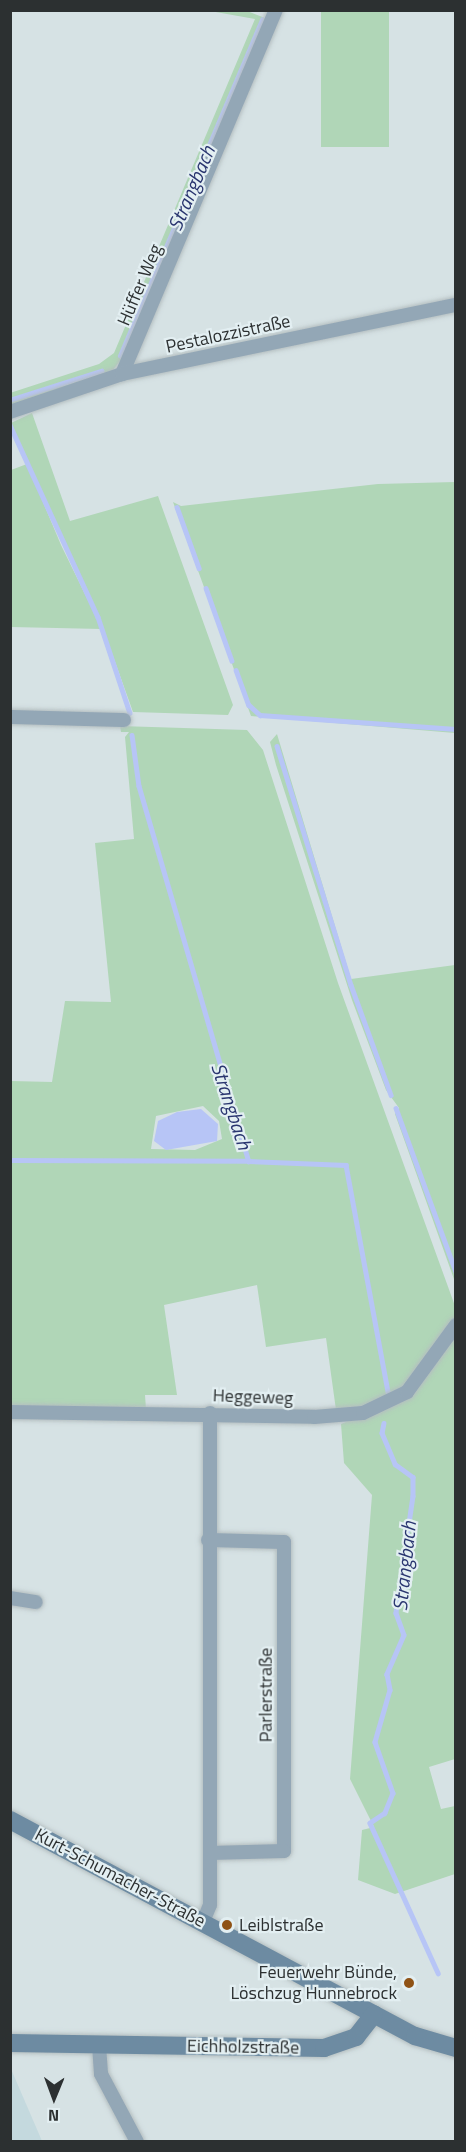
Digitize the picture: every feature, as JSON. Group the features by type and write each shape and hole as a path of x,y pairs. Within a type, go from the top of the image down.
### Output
{"street":[{"name":"Hüffer Weg","path":"122,374 276,11"},
{"name":"Pestalozzistraße","path":"10,412 122,374 456,305"},
{"path":"10,717 124,720"},
{"name":"Heggeweg","path":"10,1412 363,1413 407,1392 456,1325"},
{"path":"203,1922 210,1905 208,1540 210,1413"},
{"name":"Parlerstraße","path":"208,1540 284,1542 284,1851 210,1852"},
{"path":"10,1598 36,1602"},
{"name":"Kurt-Schumacher-Straße","path":"10,1820 415,2036 456,2048"},
{"name":"Eichholzstraße","path":"10,2043 324,2048 356,2037 374,2014"},
{"path":"99,2045 102,2074 137,2142"}],"shaded area":[{"path":"11,2069 42,2141 11,2141"}],"green space":[{"path":"210,11 247,11 265,18 123,357 113,370 11,405 10,393 99,364 114,353 255,19"},
{"path":"321,11 389,11 389,147 321,147"},
{"path":"32,413 70,521 158,496 233,705 228,715 133,712 99,617 11,423"},
{"path":"27,464 61,545 102,629 11,627 11,470"},
{"path":"455,482 455,733 251,716 173,502 181,506 378,484"},
{"path":"120,726 247,730 263,750 338,983 455,1306 455,1320 409,1383 381,1404 336,1410 326,1338 266,1347 257,1285 164,1305 177,1395 145,1395 146,1409 11,1408 11,1081 52,1082 65,1001 111,1002 95,843 134,839 125,737 129,732 121,732","holes":["203,1106 219,1121 222,1139 195,1150 151,1149 156,1116"]},
{"path":"277,734 351,979 455,965 455,1282 395,1114 399,1108 386,1090 352,1000 276,765 270,742"},
{"path":"455,1335 455,1759 429,1767 441,1809 455,1806 455,1874 395,1894 358,1880 362,1830 374,1827 350,1779 372,1495 344,1463 341,1424 411,1396"}],"water":[{"path":"201,1109 218,1124 217,1141 166,1150 154,1141 158,1121 177,1112"}],"waterway":[{"name":"Strangbach","path":"120,356 262,20"},
{"name":"Strangbach","path":"10,400 101,371"},
{"name":"Strangbach","path":"10,425 98,617 130,713"},
{"path":"177,507 199,568"},
{"path":"206,588 232,661"},
{"path":"236,670 249,705 260,715 456,729"},
{"name":"Strangbach","path":"132,735 139,786 249,1161 346,1165 388,1392"},
{"path":"277,746 351,985 391,1095"},
{"path":"396,1108 456,1272"},
{"path":"10,1160 249,1161"},
{"name":"Strangbach","path":"384,1423 382,1433 395,1464 413,1477 413,1496 396,1613 404,1635 387,1674 390,1690 375,1742 393,1793 385,1813 370,1823 438,1973"}],"place":[{"name":"Leiblstraße","path":"227,1925"},
{"name":"Feuerwehr Bünde, Löschzug Hunnebrock","path":"409,1983"}]}
